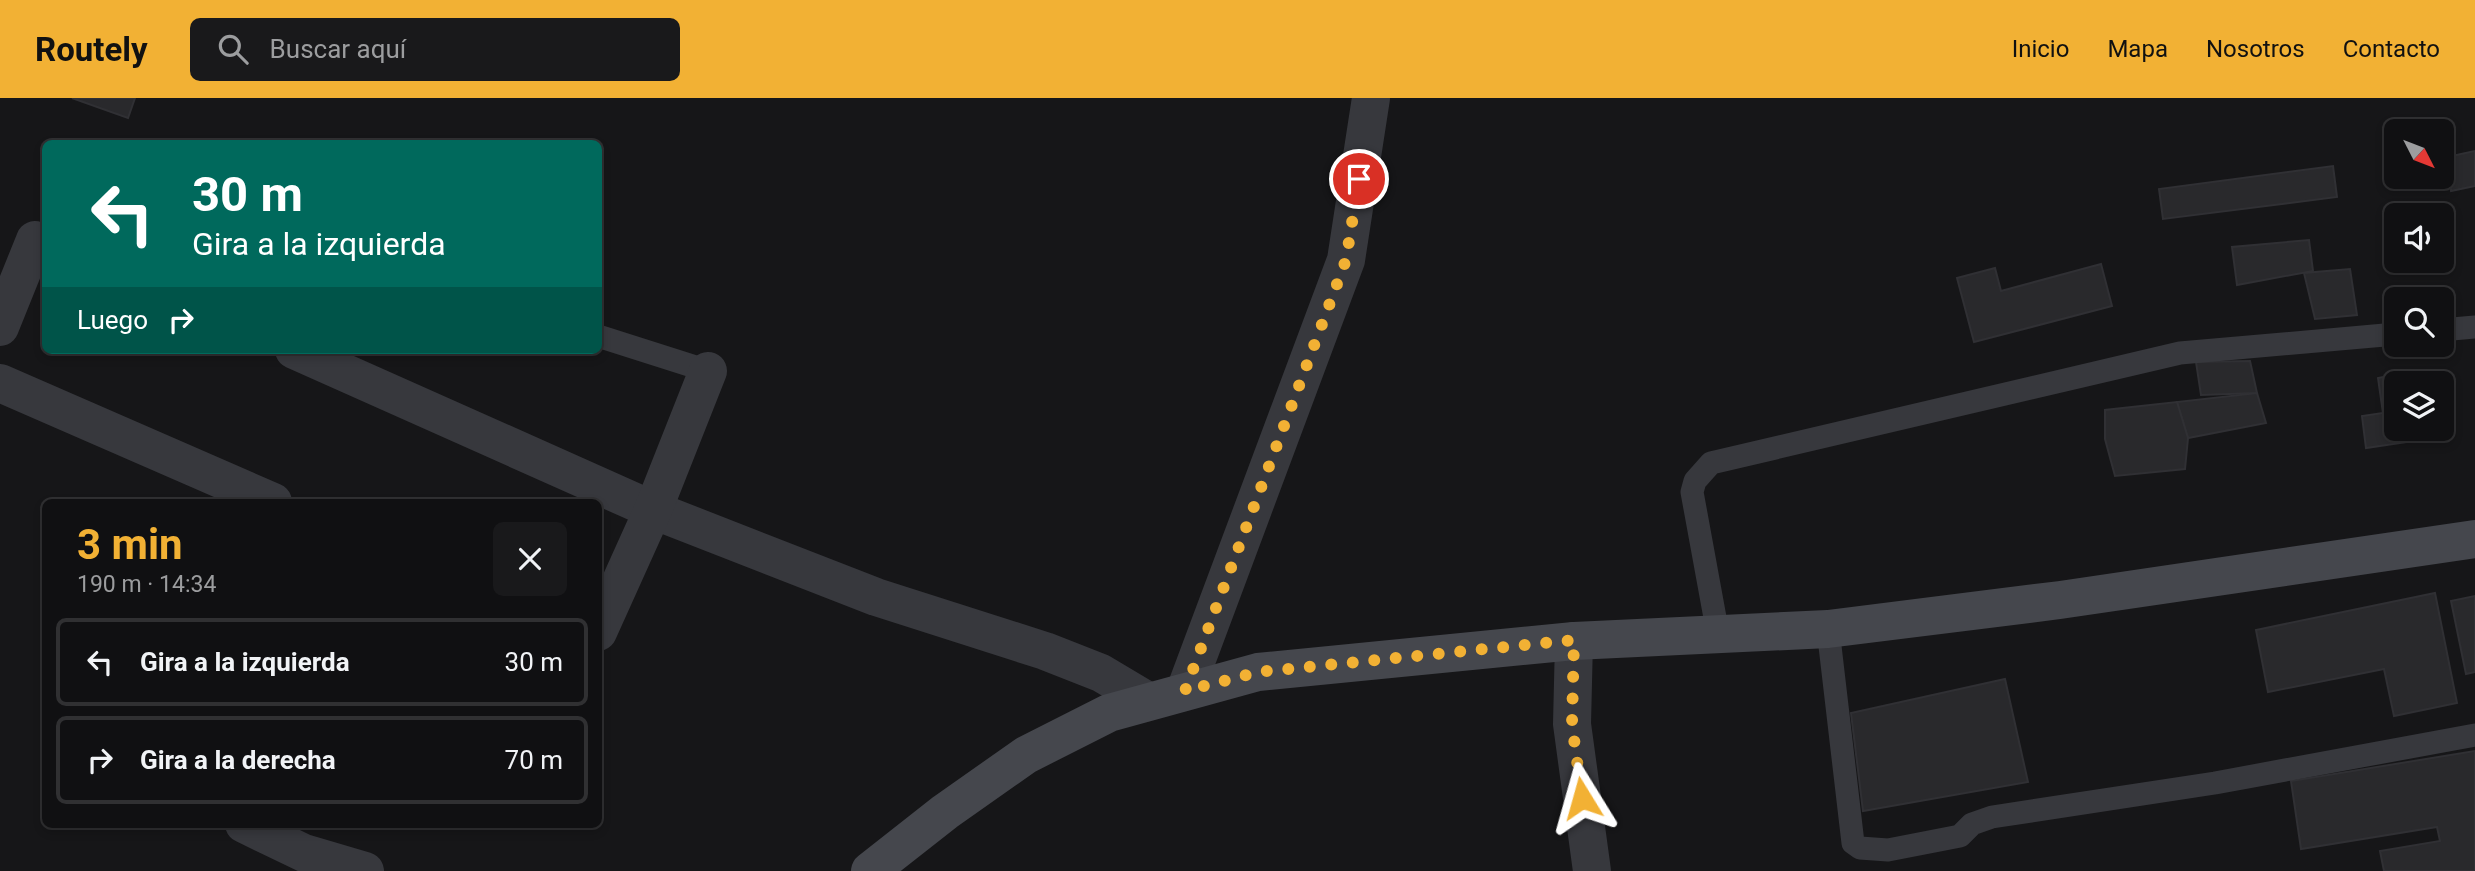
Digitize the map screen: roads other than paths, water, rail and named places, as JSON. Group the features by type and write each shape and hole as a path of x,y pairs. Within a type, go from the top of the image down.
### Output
{"main road":[{"path":"870,871 944,812 1026,755 1109,713 1258,672 1574,640 1828,629 2060,600 2475,539"}],"street":[{"path":"1185,691 1346,260 1371,98"},
{"path":"0,327 35,240 42,243"},
{"path":"303,354 653,510 876,597 1079,664 1101,673 1149,701"},
{"path":"602,623 653,510 708,371"},
{"path":"0,383 266,499"},
{"path":"1574,640 1572,724 1592,871"},
{"path":"252,828 304,853 365,871"}],"lane":[{"path":"2454,329 2475,327"},
{"path":"1718,634 1692,492 1695,481 1711,463 2180,353 2384,335"},
{"path":"602,337 708,371"},
{"path":"1828,629 1853,843 1860,848 1888,850 1960,836 1972,824 1992,817 2215,783 2475,735"}]}
